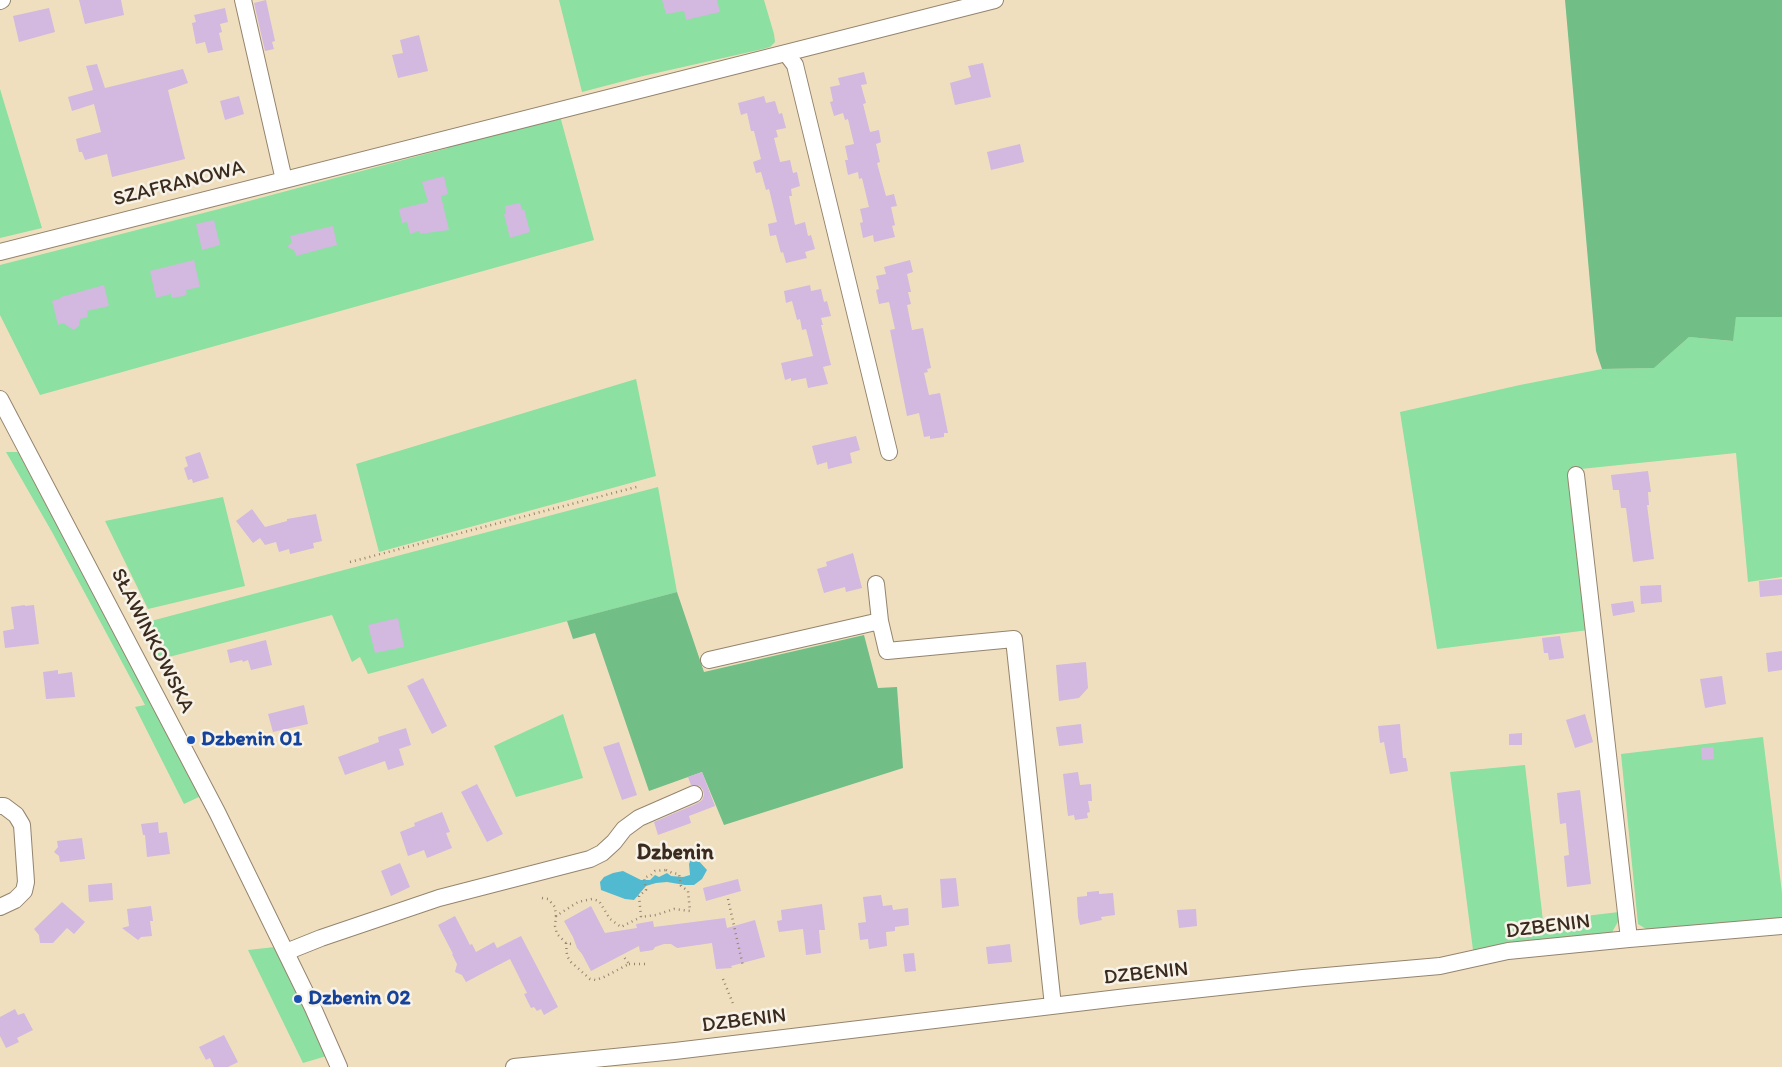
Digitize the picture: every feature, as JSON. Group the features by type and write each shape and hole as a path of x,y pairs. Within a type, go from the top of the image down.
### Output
{"street":[{"path":"243,0 284,180"},
{"name":"SZAFRANOWA","path":"0,252 995,0"},
{"path":"786,53 795,65 888,452"},
{"name":"SŁAWINKOWSKA","path":"0,399 217,812 313,1008 339,1067"},
{"path":"1576,475 1629,939"},
{"path":"876,584 880,621 887,651 1014,639 1053,1006"},
{"path":"709,660 880,621"},
{"path":"286,952 321,938 439,898 590,859 602,853 624,829 639,818 694,794"},
{"path":"0,806 4,806 16,815 22,825 26,882 24,892 15,900 0,907"},
{"name":"DZBENIN","path":"514,1067 675,1051 1303,978 1440,966 1508,951 1782,926"}],"path":[{"path":"350,562 640,486"},
{"path":"556,916 578,902 592,899 599,901 610,919 621,928 641,917 656,915 674,909 690,911 688,891 681,886 679,874 666,870 654,871 651,875 644,878 646,890 639,896 641,917"},
{"path":"542,898 548,899 555,907 557,934 566,943 571,944"},
{"path":"728,899 743,966"},
{"path":"566,943 567,956 571,962 590,978 596,980 629,964 647,964"},
{"path":"624,957 629,964"},
{"path":"723,979 734,1006"}],"green space":[{"path":"559,0 764,0 775,42 770,47 763,49 582,92"},
{"path":"1565,0 1782,0 1782,317 1736,317 1733,341 1689,337 1654,368 1602,369 1596,351"},
{"path":"0,89 42,228 0,238"},
{"path":"560,116 594,240 40,395 0,315 0,265 448,148 447,143"},
{"path":"1736,317 1782,317 1782,577 1748,582 1736,453 1571,470 1589,630 1437,649 1400,412 1602,369 1654,368 1689,337 1732,341"},
{"path":"636,379 656,476 379,552 356,464"},
{"path":"6,452 18,452 201,796 184,804 135,707 145,705 52,532"},
{"path":"658,487 677,592 368,674 360,657 352,662 332,615 157,660 146,636 144,628 151,621"},
{"path":"223,497 245,586 148,609 105,521"},
{"path":"677,592 704,672 864,635 878,688 897,687 903,768 724,825 702,772 649,791 595,633 573,639 567,621"},
{"path":"563,714 583,778 516,797 494,746"},
{"path":"1763,737 1782,893 1782,921 1651,932 1638,924 1621,754"},
{"path":"1525,765 1543,921 1619,912 1620,918 1610,936 1473,950 1450,772"},
{"path":"275,947 330,1055 303,1063 248,950"}],"water":[{"path":"691,859 697,859 707,870 702,879 694,885 667,882 656,883 646,886 634,900 625,899 601,890 600,882 604,877 623,871 641,880 650,880 655,875 659,877 667,873 671,876 683,877 690,875 689,864"}],"building":[{"path":"79,0 121,0 124,15 85,24"},
{"path":"266,0 275,41 272,42 274,49 265,51 254,3"},
{"path":"662,0 717,0 720,12 686,20 684,11 666,14"},
{"path":"49,8 55,32 19,42 13,16"},
{"path":"225,8 228,22 220,24 222,32 219,33 223,50 208,53 205,42 196,44 192,23 196,22 194,15"},
{"path":"419,35 428,71 398,78 392,55 403,53 400,40"},
{"path":"983,63 991,97 955,105 950,83 971,77 968,66"},
{"path":"97,64 105,88 183,69 188,83 168,90 185,159 112,177 107,154 85,160 82,152 79,152 76,139 101,132 94,104 72,111 68,97 93,90 86,66"},
{"path":"864,72 867,84 861,85 866,103 863,104 870,132 879,130 881,142 876,144 880,162 877,163 886,196 894,194 897,206 891,207 895,225 892,226 895,237 874,242 873,235 863,238 860,223 863,222 860,209 869,207 862,178 859,179 858,172 848,175 845,160 848,160 845,146 854,144 848,119 845,120 843,113 834,116 830,102 833,101 830,87 840,85 838,78"},
{"path":"239,96 244,114 225,120 220,101"},
{"path":"764,96 766,103 775,101 779,114 782,113 786,128 776,130 778,137 774,138 780,162 790,160 793,173 797,172 800,186 791,189 792,196 789,196 795,225 805,222 808,236 811,235 815,249 805,252 807,258 786,263 776,235 770,236 768,224 777,222 769,189 766,190 761,172 756,173 753,162 761,159 754,131 751,131 747,113 741,115 738,103"},
{"path":"1020,144 1024,162 991,170 987,152"},
{"path":"444,176 448,194 441,196 449,230 420,234 419,231 410,234 407,222 402,223 399,209 428,202 422,182"},
{"path":"520,203 522,210 524,209 530,232 510,238 504,214 506,214 505,206"},
{"path":"214,220 220,245 202,250 196,224"},
{"path":"333,226 337,245 296,256 294,250 287,247 292,242 290,236"},
{"path":"194,260 200,287 186,290 187,294 184,296 171,298 171,294 156,298 150,271"},
{"path":"910,260 913,272 907,274 911,292 908,292 911,304 907,305 912,330 923,328 931,368 927,369 928,372 924,373 929,395 940,393 948,433 944,433 944,437 930,439 930,436 924,437 919,413 907,416 890,330 895,329 889,302 879,304 876,290 879,289 876,276 886,274 884,267"},
{"path":"104,285 109,306 87,311 88,317 80,319 79,326 75,329 63,323 58,325 52,301"},
{"path":"810,285 811,291 821,289 824,302 827,301 831,316 821,318 823,325 821,325 831,365 823,367 828,384 808,388 806,378 791,381 791,378 785,380 781,363 813,356 806,329 802,330 800,319 797,320 792,301 786,303 784,291"},
{"path":"856,436 860,450 850,453 852,463 828,469 827,462 817,465 812,446"},
{"path":"200,452 209,478 193,483 192,479 188,480 184,468 188,466 185,457"},
{"path":"1648,471 1651,492 1648,492 1649,505 1647,505 1654,559 1633,562 1626,508 1621,508 1619,490 1613,490 1611,475"},
{"path":"252,509 265,527 287,521 287,519 316,514 322,541 313,543 314,548 290,554 289,549 279,552 276,542 265,545 260,538 253,543 236,521"},
{"path":"853,553 862,588 846,592 845,587 824,593 817,569 827,566 826,562"},
{"path":"1782,579 1782,595 1760,597 1759,581"},
{"path":"1661,585 1662,602 1641,604 1640,586"},
{"path":"1633,601 1635,612 1613,616 1611,604"},
{"path":"34,605 39,644 5,648 3,631 14,629 11,607"},
{"path":"398,618 404,647 375,653 368,625"},
{"path":"1560,636 1564,658 1549,660 1548,653 1544,653 1542,638"},
{"path":"266,640 272,665 251,670 248,660 230,663 227,650"},
{"path":"1782,651 1782,670 1768,672 1766,653"},
{"path":"1086,662 1088,688 1079,698 1059,701 1056,665"},
{"path":"58,670 58,674 72,672 75,697 46,699 43,672"},
{"path":"1722,676 1726,704 1705,708 1700,679"},
{"path":"423,678 447,726 432,734 407,686"},
{"path":"304,705 308,724 273,732 268,714"},
{"path":"1585,714 1593,742 1575,748 1566,720"},
{"path":"1081,724 1083,743 1059,746 1056,727"},
{"path":"1400,724 1403,758 1406,758 1408,771 1390,774 1384,742 1380,743 1378,726"},
{"path":"406,728 411,745 399,749 404,765 388,770 385,761 345,775 338,757 379,742 378,737"},
{"path":"1522,733 1522,745 1509,745 1509,734"},
{"path":"619,742 637,795 622,800 603,747"},
{"path":"1713,747 1714,759 1702,760 1701,748"},
{"path":"702,772 715,806 689,816 691,823 658,835 654,822 702,800 703,790 700,786 691,785 688,777"},
{"path":"1078,772 1080,785 1091,784 1092,801 1088,801 1090,812 1087,813 1088,818 1075,820 1074,815 1068,816 1063,774"},
{"path":"477,784 503,834 487,842 461,792"},
{"path":"1580,790 1591,884 1567,887 1564,856 1569,855 1566,823 1560,824 1557,793"},
{"path":"442,812 450,832 446,833 452,848 427,858 424,850 408,856 400,832 415,826 414,823"},
{"path":"158,822 159,833 167,832 170,854 147,857 145,835 143,835 141,824"},
{"path":"82,838 85,859 60,862 59,856 54,852 58,847 57,841"},
{"path":"400,863 410,887 391,896 381,871"},
{"path":"956,878 959,906 942,908 940,879"},
{"path":"738,879 741,891 706,901 703,888"},
{"path":"112,883 113,900 89,902 88,885"},
{"path":"1099,891 1099,894 1113,893 1115,915 1101,917 1102,920 1080,925 1077,897 1087,896 1087,892"},
{"path":"881,895 883,906 892,905 893,910 908,908 909,925 895,927 895,931 886,932 887,946 869,949 868,939 860,940 858,923 866,922 863,897"},
{"path":"62,902 85,922 74,934 67,928 53,943 40,943 39,935 34,929"},
{"path":"822,904 825,930 819,930 821,953 806,955 803,929 779,932 777,921 782,920 781,910"},
{"path":"151,906 152,936 141,937 138,940 122,928 129,926 127,909"},
{"path":"591,906 605,933 637,928 636,924 653,921 654,927 725,918 727,928 755,920 765,957 731,966 732,968 716,969 712,943 677,948 671,944 664,944 655,947 653,950 640,952 639,946 591,971 564,921"},
{"path":"1196,909 1197,926 1179,928 1177,910"},
{"path":"455,916 470,945 472,944 476,952 494,942 497,948 521,936 558,1007 544,1015 541,1009 537,1011 534,1007 531,1008 524,994 527,993 510,959 466,982 462,975 455,972 457,964 438,925"},
{"path":"1010,944 1012,962 988,964 986,947"},
{"path":"914,953 916,971 905,972 903,954"},
{"path":"15,1009 18,1015 24,1013 33,1030 17,1038 19,1042 6,1048 0,1036 0,1017"},
{"path":"224,1035 238,1062 228,1067 214,1067 210,1058 206,1060 199,1047"}],"place":[{"name":"Dzbenin 01","path":"191,740"},
{"name":"Dzbenin 02","path":"298,999"}],"district":[{"name":"Dzbenin","path":"675,853"}]}
